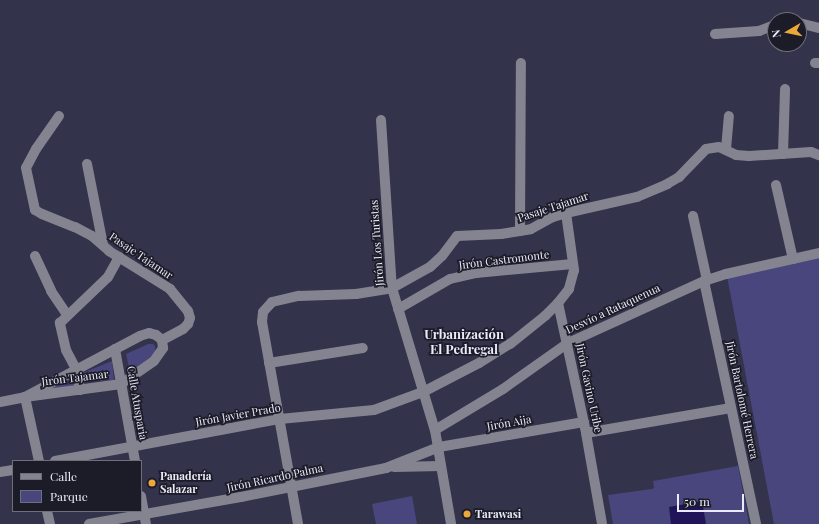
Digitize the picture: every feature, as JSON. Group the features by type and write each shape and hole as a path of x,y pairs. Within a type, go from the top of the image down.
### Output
{"street":[{"path":"807,25 819,28"},
{"path":"716,34 759,31 767,28"},
{"path":"520,231 521,63"},
{"path":"783,154 785,89"},
{"name":"Pasaje Tajamar","path":"59,116 36,149 26,168 35,210 76,227 92,236 119,257 170,289 188,311 190,318 184,329 162,344"},
{"path":"726,149 730,116"},
{"name":"Jirón Los Turistas","path":"381,120 392,288 435,430 451,524"},
{"name":"Pasaje Tajamar","path":"268,363 262,322 264,312 272,302 299,296 356,294 392,288 430,267 442,256 457,236 531,229 553,217 566,213 637,197 679,177 706,149 726,149 736,155 811,152 819,154"},
{"path":"87,164 103,246"},
{"path":"776,185 793,259"},
{"path":"558,303 569,289 574,270 566,213"},
{"name":"Jirón Bartolomé Herrera","path":"693,216 731,408 756,524"},
{"name":"Desvío a Rataquenua","path":"435,430 503,389 568,343 706,280 819,253"},
{"path":"35,256 51,291 67,315"},
{"path":"80,390 76,369 66,350 60,323 108,277 119,257"},
{"name":"Jirón Castromonte","path":"398,309 450,279 476,273 574,264"},
{"name":"Jirón Gavino Uribe","path":"558,303 568,343 584,422 602,524"},
{"name":"Jirón Javier Prado","path":"60,460 280,419 374,410 423,392 479,364 510,344 545,316 558,303"},
{"path":"39,460 25,397 76,369 149,333 156,335 162,344"},
{"name":"Jirón Tajamar","path":"0,402 25,397 121,384 154,361 162,344"},
{"path":"296,523 280,419 268,363 363,348"},
{"name":"Calle Atusparia","path":"115,349 135,460"},
{"path":"586,433 731,408"},
{"name":"Jirón Aija","path":"439,447 584,422"},
{"name":"Jirón Ricardo Palma","path":"89,524 145,519 291,486 386,468 439,447"},
{"path":"386,468 441,466"},
{"path":"0,472 12,470"},
{"path":"142,502 145,519"},
{"path":"48,512 50,524"}],"green space":[{"path":"819,256 819,524 774,524 727,276"},
{"path":"148,344 153,344 155,346 155,354 130,372 126,354"},
{"path":"112,361 114,380 83,382 80,374"},
{"path":"71,377 74,385 49,391 48,388"},
{"path":"738,466 749,524 613,524 608,495 652,489 654,488 653,481"},
{"path":"412,496 417,524 376,524 372,504"}],"shaded area":[{"path":"702,501 706,524 671,524 669,507"}],"place":[{"name":"Panadería Salazar","path":"152,483"},
{"name":"Tarawasi","path":"467,514"}],"district":[{"name":"Urbanización El Pedregal","path":"464,342"}]}
